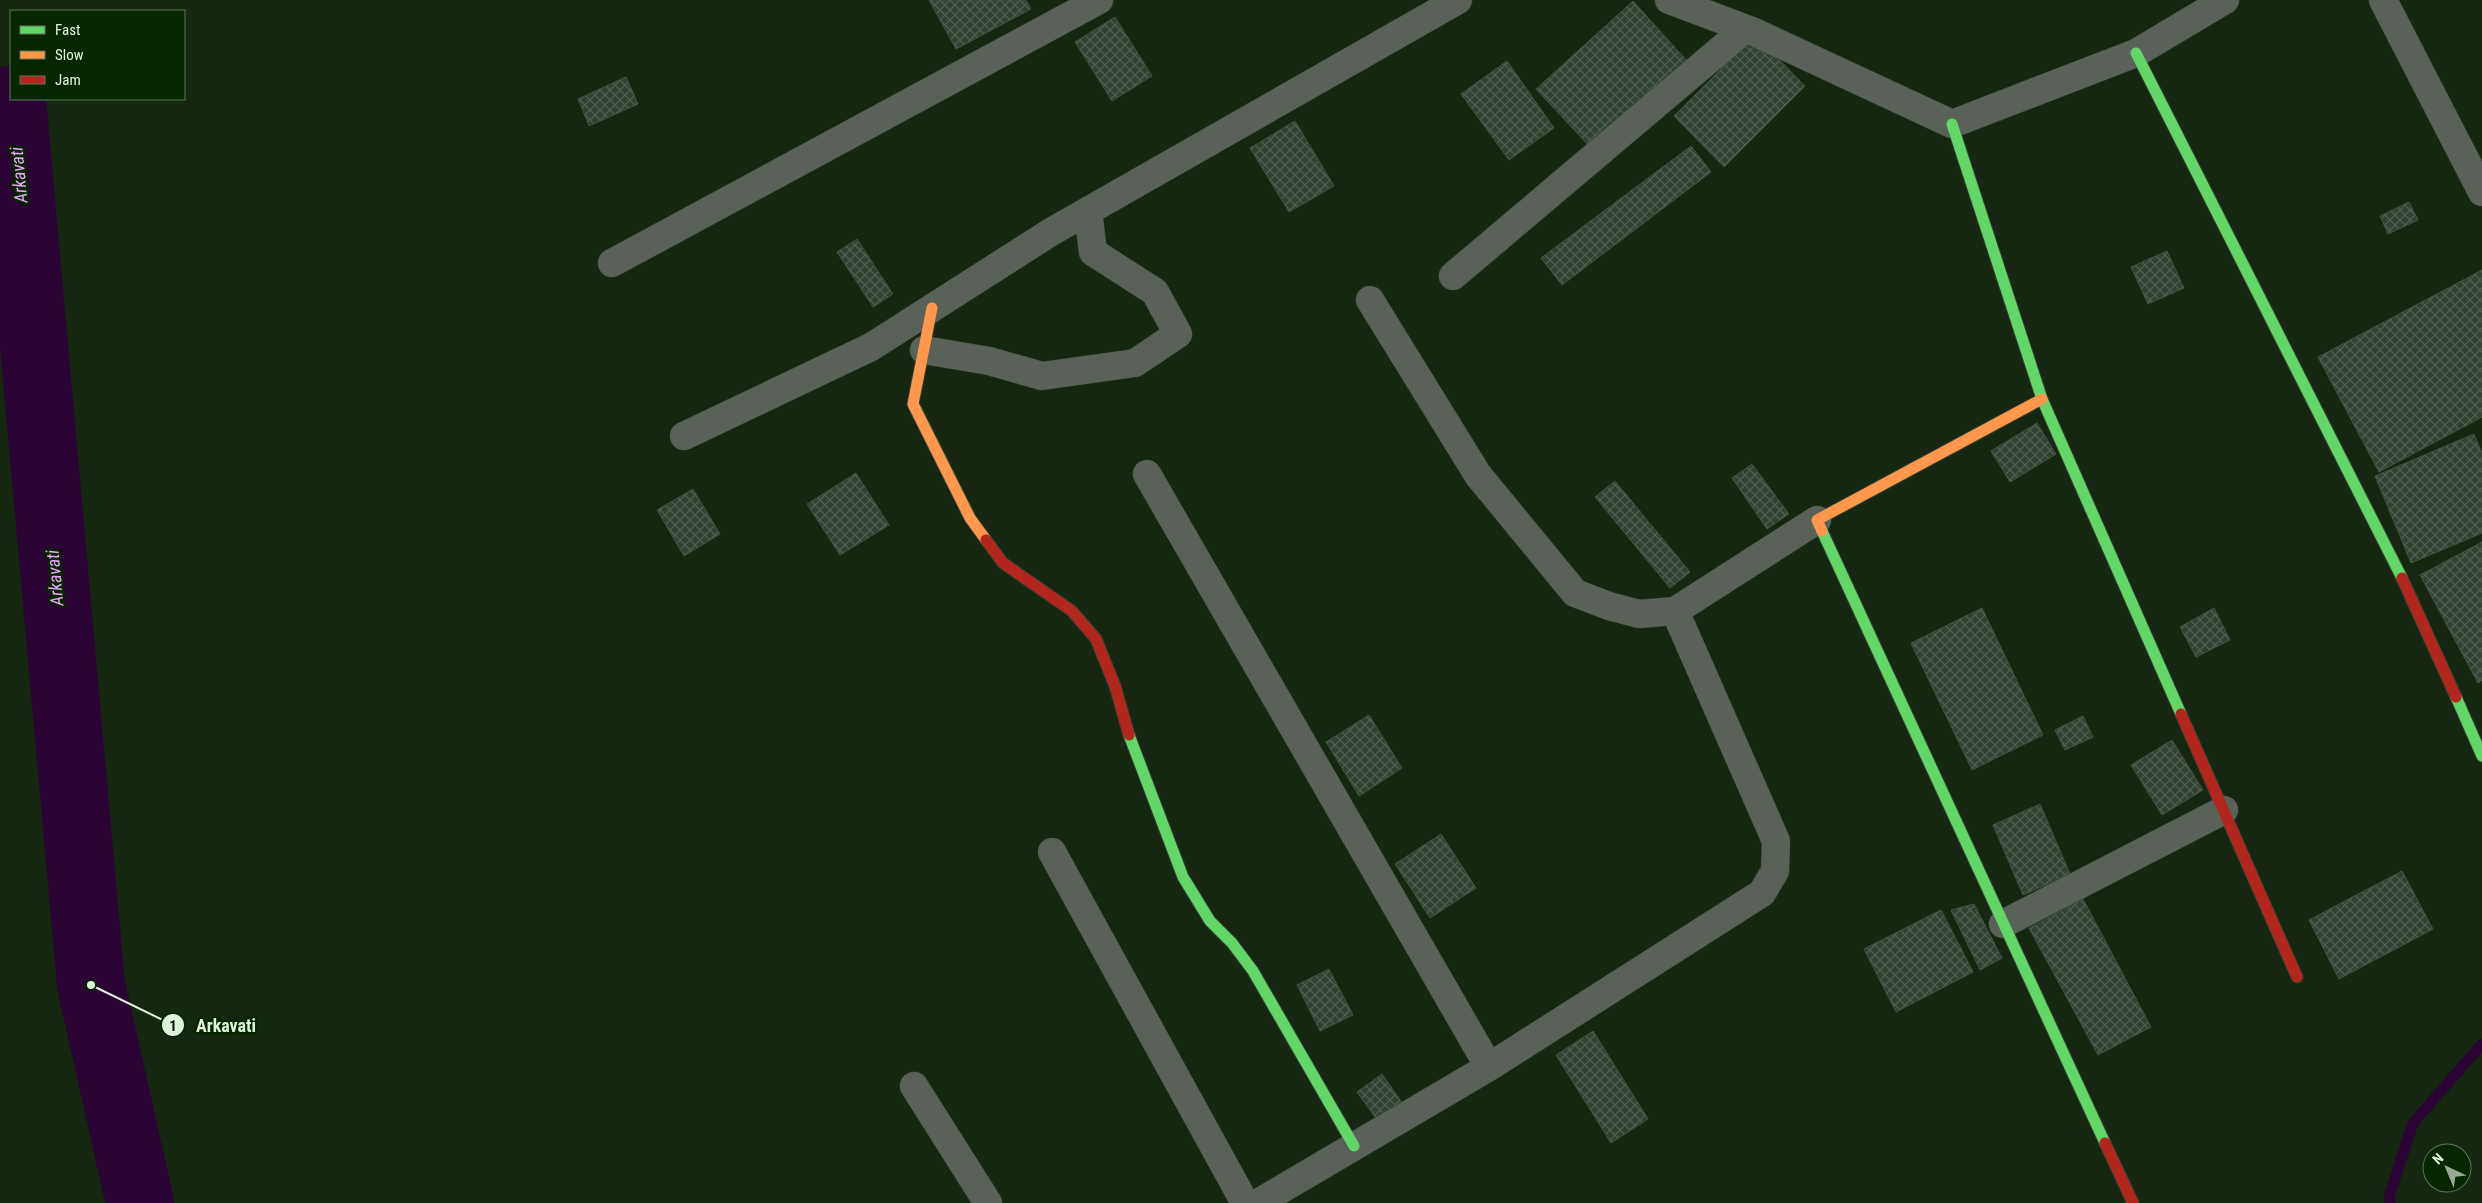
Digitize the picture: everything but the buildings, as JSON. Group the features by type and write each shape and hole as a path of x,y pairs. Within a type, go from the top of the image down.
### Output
{"street":[{"path":"612,263 1099,0"},
{"path":"684,436 871,347 1088,211 1458,0"},
{"path":"1669,0 1745,28 1952,124 2136,53 2225,0"},
{"path":"2383,0 2482,192"},
{"path":"1453,276 1745,28"},
{"path":"2136,53 2422,618 2482,756"},
{"path":"1952,124 2042,399 2297,977"},
{"path":"924,350 989,361 1042,376 1135,363 1178,334 1155,292 1093,252 1088,211"},
{"path":"1370,300 1478,475 1575,593 1609,606 1639,614 1675,611 1817,520 2042,399"},
{"path":"932,308 913,404 970,518 1003,563 1072,611 1096,639 1115,686 1132,743 1182,877 1210,921 1232,943 1253,971 1354,1146"},
{"path":"1147,474 1489,1067"},
{"path":"1817,520 2134,1203"},
{"path":"1258,1203 1489,1067 1762,893 1775,871 1776,842 1675,611"},
{"path":"2003,924 2224,810"},
{"path":"1052,852 1245,1203"},
{"path":"914,1086 988,1203"}],"waterway":[{"name":"Arkavati","path":"12,100 91,985 140,1203"},
{"path":"2390,1203 2389,1197 2413,1123 2482,1044"}],"traffic: fast":[{"path":"2136,53 2402,578"},
{"path":"1952,124 2042,399 2181,714"},
{"path":"1822,531 2105,1143"},
{"path":"2456,697 2482,756"},
{"path":"1129,735 1183,877 1210,921 1232,943 1253,971 1354,1146"}],"traffic: slow":[{"path":"932,308 913,404 970,518 986,540"},
{"path":"1822,531 1817,520 2042,399"}],"traffic: jam":[{"path":"986,540 1003,563 1072,611 1096,639 1115,686 1129,735"},
{"path":"2402,578 2456,697"},
{"path":"2181,714 2297,977"},
{"path":"2105,1143 2133,1203"}],"place":[{"name":"Arkavati","path":"91,985"}]}
